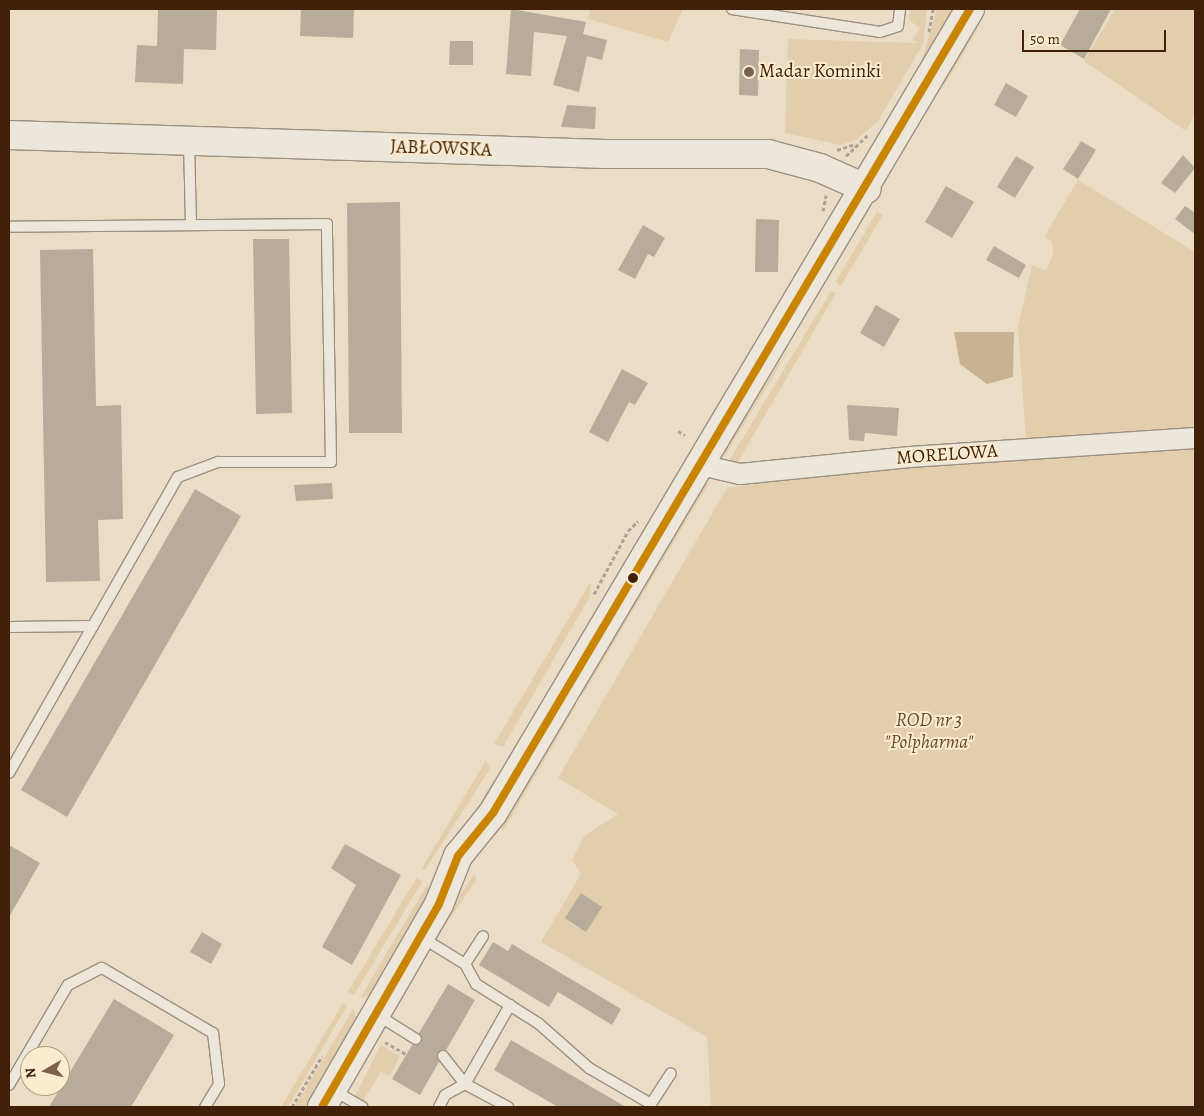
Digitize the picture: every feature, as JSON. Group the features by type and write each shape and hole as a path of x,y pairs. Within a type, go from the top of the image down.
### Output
{"main road":[{"path":"327,1098 439,904 473,865 494,813 867,189 970,9"},
{"name":"JABŁOWSKA","path":"9,135 190,142 768,154 820,168 867,189"}],"street":[{"name":"MORELOWA","path":"701,465 740,474 910,457 1195,438"}],"lane":[{"path":"732,9 880,32 898,26 900,9"},
{"path":"190,142 191,225"},
{"path":"9,773 178,477 218,462 331,462 327,224 12,227"},
{"path":"9,627 93,626"},
{"path":"420,936 465,964 476,984 510,1005 589,1068 650,1106 671,1073"},
{"path":"465,964 482,936"},
{"path":"9,1085 68,985 102,968 212,1033 219,1084 205,1107"},
{"path":"439,1107 446,1095 465,1084 510,1005"},
{"path":"376,1014 416,1039"},
{"path":"443,1056 465,1084 508,1107"},
{"path":"327,1098 363,1107"}],"path":[{"path":"678,431 685,435"},
{"path":"392,1046 406,1054"}],"green space":[{"path":"591,9 683,9 668,42 588,19"},
{"path":"911,9 927,9 923,44 878,121 857,139 841,145 785,133 788,39 917,43 913,40 920,28 909,20"},
{"path":"937,9 952,9 925,60 922,59"},
{"path":"1115,9 1195,9 1195,115 1186,131 1084,61"},
{"path":"984,18 944,86 942,82"},
{"path":"1078,180 1195,252 1195,429 1026,439 1018,327 1032,265 1046,271 1053,255 1052,242 1044,237"},
{"path":"877,212 883,215 840,287 836,281"},
{"path":"831,291 836,293 735,467 729,461"},
{"path":"792,343 774,375 724,457 723,451"},
{"name":"ROD nr 3 \"Polpharma\"","path":"1195,449 1195,1107 711,1107 707,1037 541,942 581,874 572,860 584,836 618,814 558,778 727,488 877,468"},
{"path":"709,483 582,696 578,694 699,489"},
{"path":"591,581 589,598 503,747 494,744"},
{"path":"598,606 591,628 525,741 516,746"},
{"path":"572,704 577,704 503,831 501,825"},
{"path":"486,760 490,769 425,870 422,868"},
{"path":"494,779 495,789 456,844"},
{"path":"475,873 476,880 440,933 438,927"},
{"path":"417,877 422,882 354,995 348,992"},
{"path":"427,885 430,895 373,995 360,998"},
{"path":"343,1003 347,1006 288,1107 281,1107"},
{"path":"353,1009 358,1021 308,1107 295,1107"},
{"path":"381,1045 400,1056 390,1076 381,1072 363,1101 355,1096"}],"shaded area":[{"path":"954,332 1014,332 1013,377 987,384 960,364"}],"building":[{"path":"158,9 217,9 216,50 184,49 183,84 135,82 137,45 157,46"},
{"path":"301,9 354,9 353,38 300,36"},
{"path":"511,9 586,22 583,34 607,40 602,60 587,56 579,92 553,85 567,36 534,32 531,76 506,74"},
{"path":"1080,9 1111,9 1084,59 1060,45"},
{"path":"450,41 473,41 473,65 449,65"},
{"name":"Madar Kominki","path":"740,49 759,50 758,96 739,95"},
{"path":"1006,83 1028,96 1016,117 994,105"},
{"path":"567,105 596,107 595,129 561,127"},
{"path":"1081,141 1096,150 1078,179 1063,169"},
{"path":"1183,155 1195,168 1175,193 1161,183"},
{"path":"1016,156 1034,167 1015,198 997,187"},
{"path":"946,186 974,202 952,238 925,222"},
{"path":"400,202 402,433 349,433 347,203"},
{"path":"1185,206 1195,213 1195,234 1175,219"},
{"path":"756,219 779,220 778,272 755,272"},
{"path":"643,225 665,238 654,257 648,254 635,279 618,270"},
{"path":"253,239 289,239 292,413 256,414"},
{"path":"994,246 1026,265 1019,278 986,260"},
{"path":"93,249 96,406 121,405 123,519 98,520 100,581 46,582 40,250"},
{"path":"876,305 900,319 884,347 860,333"},
{"path":"622,369 648,383 635,405 629,402 608,442 589,432"},
{"path":"847,405 899,408 897,436 865,433 864,441 849,440"},
{"path":"332,483 333,499 296,501 294,485"},
{"path":"195,489 241,516 67,817 21,790"},
{"path":"345,844 401,875 352,965 322,947 356,885 331,868"},
{"path":"9,845 40,863 9,917"},
{"path":"581,893 602,907 586,932 565,918"},
{"path":"202,932 222,944 211,964 190,952"},
{"path":"493,942 508,951 512,944 621,1009 612,1025 558,992 549,1007 479,965"},
{"path":"448,984 475,1000 446,1050 437,1053 439,1062 420,1095 392,1079 412,1045 422,1042 419,1033"},
{"path":"114,999 174,1035 131,1107 49,1107 56,1096 70,1096 70,1072"},
{"path":"511,1040 626,1107 558,1107 494,1070"}],"transit line":[{"path":"322,1107 439,904 458,856 493,813 970,9"}],"place":[{"name":"Madar Kominki","path":"749,72"}]}
